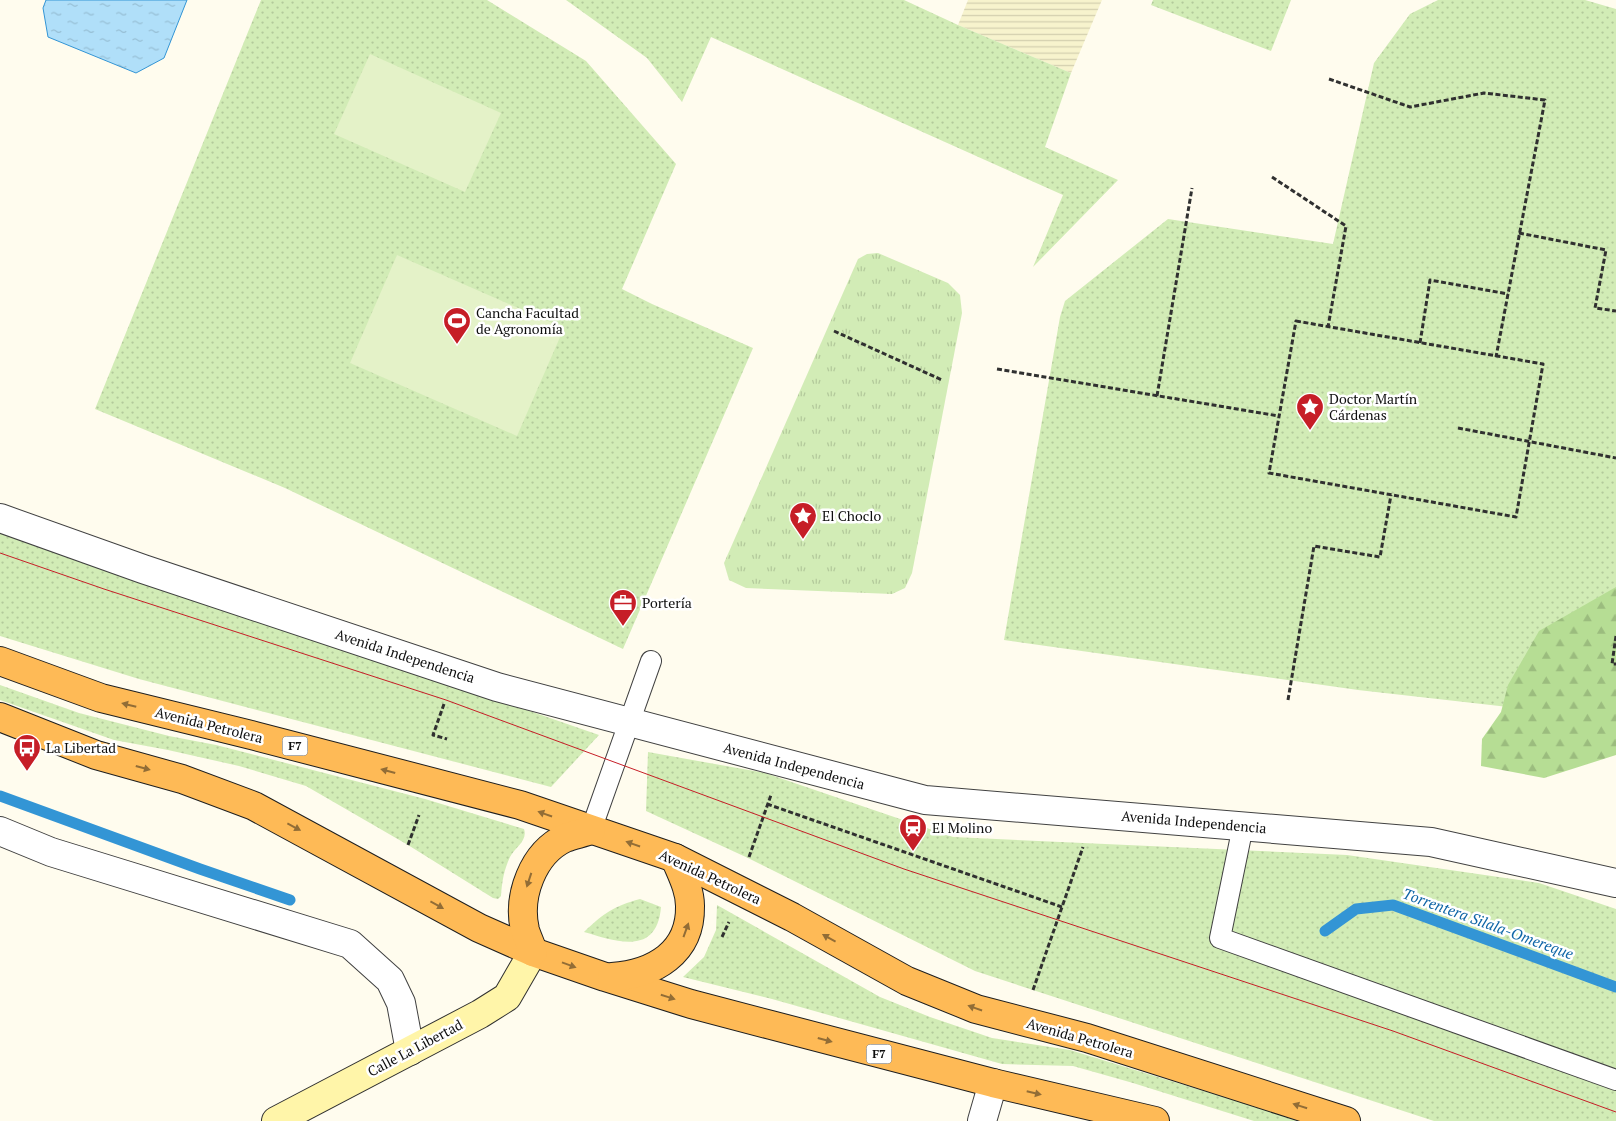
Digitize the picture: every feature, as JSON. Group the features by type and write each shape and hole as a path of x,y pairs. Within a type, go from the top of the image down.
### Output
{"highway":[{"name":"Avenida Petrolera","path":"0,661 101,698 520,805 675,858 792,917 907,981 976,1009 1087,1038 1346,1121"},
{"name":"F7","path":"0,717 96,755 182,779 254,806 479,928 533,952 691,1004 993,1083 1155,1121"},
{"path":"533,952 525,929 524,907 533,868 546,851 564,839 591,830"},
{"path":"605,977 641,973 662,963 678,947 688,927 690,904 686,884 675,858"}],"main road":[{"name":"Calle La Libertad","path":"276,1121 480,1014 506,997 533,952"}],"street":[{"name":"Avenida Independencia","path":"0,518 143,569 497,687 925,800 1431,842 1616,883"},
{"path":"0,831 51,852 350,944 390,980 401,1004 410,1051"},
{"path":"982,1121 993,1083"}],"lane":[{"path":"591,830 651,661"},
{"path":"1243,826 1220,938 1616,1080"}],"path":[{"path":"1329,79 1410,107 1484,93 1545,100 1496,356"},
{"path":"1272,177 1346,226 1328,327"},
{"path":"1156,396 1192,188"},
{"path":"1520,232 1606,250 1595,308 1616,311"},
{"path":"1420,343 1430,280 1508,294"},
{"path":"1296,321 1420,343 1543,364 1516,517 1269,473 1296,321"},
{"path":"834,331 942,380"},
{"path":"997,369 1279,416"},
{"path":"1458,428 1616,458"},
{"path":"1288,700 1314,546 1380,558 1391,495"},
{"path":"1616,636 1612,664 1616,664"},
{"path":"447,739 433,735 456,673"},
{"path":"748,858 782,763"},
{"path":"768,804 1062,907"},
{"path":"408,845 422,808"},
{"path":"1022,1021 1094,813"}],"shaded area":[{"path":"968,0 1102,0 1071,73 958,25"}],"green space":[{"path":"261,0 487,0 586,61 676,164 622,289 753,348 623,649 285,488 95,409"},
{"path":"566,0 904,0 1071,73 1045,147 1118,180 1033,267 1063,195 711,37 682,102 647,58"},
{"path":"1153,0 1291,0 1271,51 1151,5"},
{"path":"1438,0 1585,0 1616,9 1616,710 1569,714 1358,690 1004,640 1060,317 1065,301 1168,219 1333,244 1374,63 1410,14"},
{"path":"370,54 501,113 465,192 334,134"},
{"path":"878,253 948,283 960,295 962,313 912,573 905,588 892,594 746,588 729,580 724,563 858,259 867,254"},
{"name":"Cancha Facultad de Agronomía","path":"397,255 564,328 517,436 350,363"},
{"path":"0,528 599,735 551,787 139,679 0,636"},
{"path":"1616,587 1616,755 1544,778 1481,766 1482,739 1501,712 1508,685 1539,631"},
{"path":"0,685 79,713 169,736 216,745 425,799 524,829 524,837 508,862 501,896 498,899 493,898 408,845 306,786 239,766 114,740 0,700"},
{"path":"648,752 765,773 953,837 1347,855 1539,883 1616,909 1616,1121 1434,1121 975,971 748,858 646,811"},
{"path":"640,899 661,907 658,923 652,933 643,939 633,942 621,941 584,932 610,911 623,904"},
{"path":"717,905 880,997 930,1017 992,1038 1070,1050 1301,1121 1254,1121 1073,1066 1002,1064 772,999 683,977 704,957 716,930"}],"water":[{"path":"46,0 187,0 164,58 136,73 48,37 43,8"}],"waterway":[{"path":"0,796 290,900"},
{"name":"Torrentera Silala-Omereque","path":"1325,931 1356,909 1393,905 1616,987"}],"tram line":[{"path":"0,553 104,589 446,700 904,869 1393,1031 1616,1112"}],"place":[{"name":"Cancha Facultad de Agronomía","path":"457,345"},
{"name":"Doctor Martín Cárdenas","path":"1310,431"},
{"name":"El Choclo","path":"803,540"},
{"name":"Portería","path":"623,627"},
{"name":"La Libertad","path":"27,772"},
{"name":"El Molino","path":"913,852"}]}
